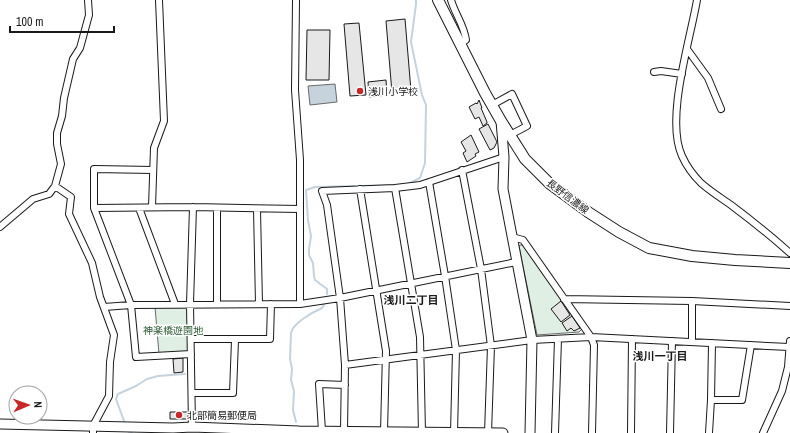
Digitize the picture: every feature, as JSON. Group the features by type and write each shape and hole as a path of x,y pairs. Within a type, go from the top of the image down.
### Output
{"main road":[{"name":"長野信濃線","path":"438,0 501,121 525,160 550,184 588,212 619,232 649,248 692,256 790,263"}],"street":[{"path":"0,227 33,199 49,194 55,186 61,164 57,144 57,133 62,116 64,98 73,59 80,48 89,15 88,0"},
{"path":"152,208 154,148 164,122 159,0"},
{"path":"296,0 295,90 300,160 300,304"},
{"path":"451,0 457,17 465,31 466,40 460,44"},
{"path":"697,0 682,74 676,120 678,142 682,155 701,183 769,234 790,253"},
{"path":"687,48 708,78 721,109"},
{"path":"654,72 662,71 682,74"},
{"path":"492,105 512,94 527,126 510,135"},
{"path":"501,121 504,157 503,188 532,340 530,433"},
{"path":"344,431 345,365 340,298 327,205 322,191 394,188 429,182 504,157"},
{"path":"153,170 94,169 94,208 131,305 136,357 191,354"},
{"path":"462,170 481,269 491,346 488,433"},
{"path":"429,182 456,350 454,433"},
{"path":"55,186 71,197 69,214 92,263 100,297 114,335 110,362 109,396 93,430"},
{"path":"394,188 412,283 420,337 422,433"},
{"path":"360,190 386,351 384,432"},
{"path":"94,208 193,207 300,209"},
{"path":"192,427 190,304 193,207"},
{"path":"139,208 175,304"},
{"path":"217,208 217,304"},
{"path":"257,209 259,304"},
{"path":"512,236 523,240 591,337 594,345 592,433"},
{"path":"104,307 175,304 300,304 340,298 516,262"},
{"path":"564,299 692,301 790,306"},
{"path":"692,301 692,342"},
{"path":"191,339 270,339 270,304"},
{"path":"345,365 532,340 591,337 751,345 790,344 788,367 782,391 763,433"},
{"path":"555,433 558,339"},
{"path":"631,433 632,339"},
{"path":"192,393 233,393 235,340"},
{"path":"670,433 672,341"},
{"path":"709,433 712,343"},
{"path":"711,400 742,400 751,345"},
{"path":"322,431 319,384 345,385"},
{"path":"0,424 93,430 192,427 299,432 344,431 503,433"}],"green space":[{"path":"520,245 524,245 582,329 579,332 537,335"},
{"name":"神楽橋遊園地","path":"189,306 190,352 159,354 155,307"}],"shaded area":[{"path":"335,84 337,102 310,105 308,86"}],"building":[{"path":"405,19 411,91 392,93 386,21"},
{"path":"359,23 366,95 350,96 344,24"},
{"path":"307,30 330,30 329,80 306,80"},
{"path":"386,80 387,95 369,97 368,82"},
{"path":"479,100 487,122 483,126 479,117 475,119 469,107 476,103 477,104"},
{"path":"488,124 497,142 494,148 490,150 479,129"},
{"path":"471,135 479,152 467,162 463,153 466,151 461,142"},
{"path":"561,301 570,315 561,322 551,309"},
{"path":"572,316 580,328 574,331 571,328 567,331 562,323"},
{"path":"183,358 183,372 174,373 173,359"},
{"path":"170,412 187,412 188,419 170,419"}],"waterway":[{"path":"408,184 420,178 425,163 426,105 422,95 411,42 416,0"},
{"path":"327,294 327,289 315,280 313,263 309,255 311,236 308,220 306,190 315,187 400,185"},
{"path":"296,422 293,410 294,391 291,380 291,333 295,325 322,308 325,303"},
{"path":"124,421 116,399 118,394 147,379 158,376 185,374"},
{"path":"128,430 132,433"}],"place":[{"name":"浅川小学校","path":"360,91"},
{"name":"北部簡易郵便局","path":"179,415"}],"district":[{"name":"浅川二丁目","path":"411,300"},
{"name":"浅川一丁目","path":"660,356"}]}
